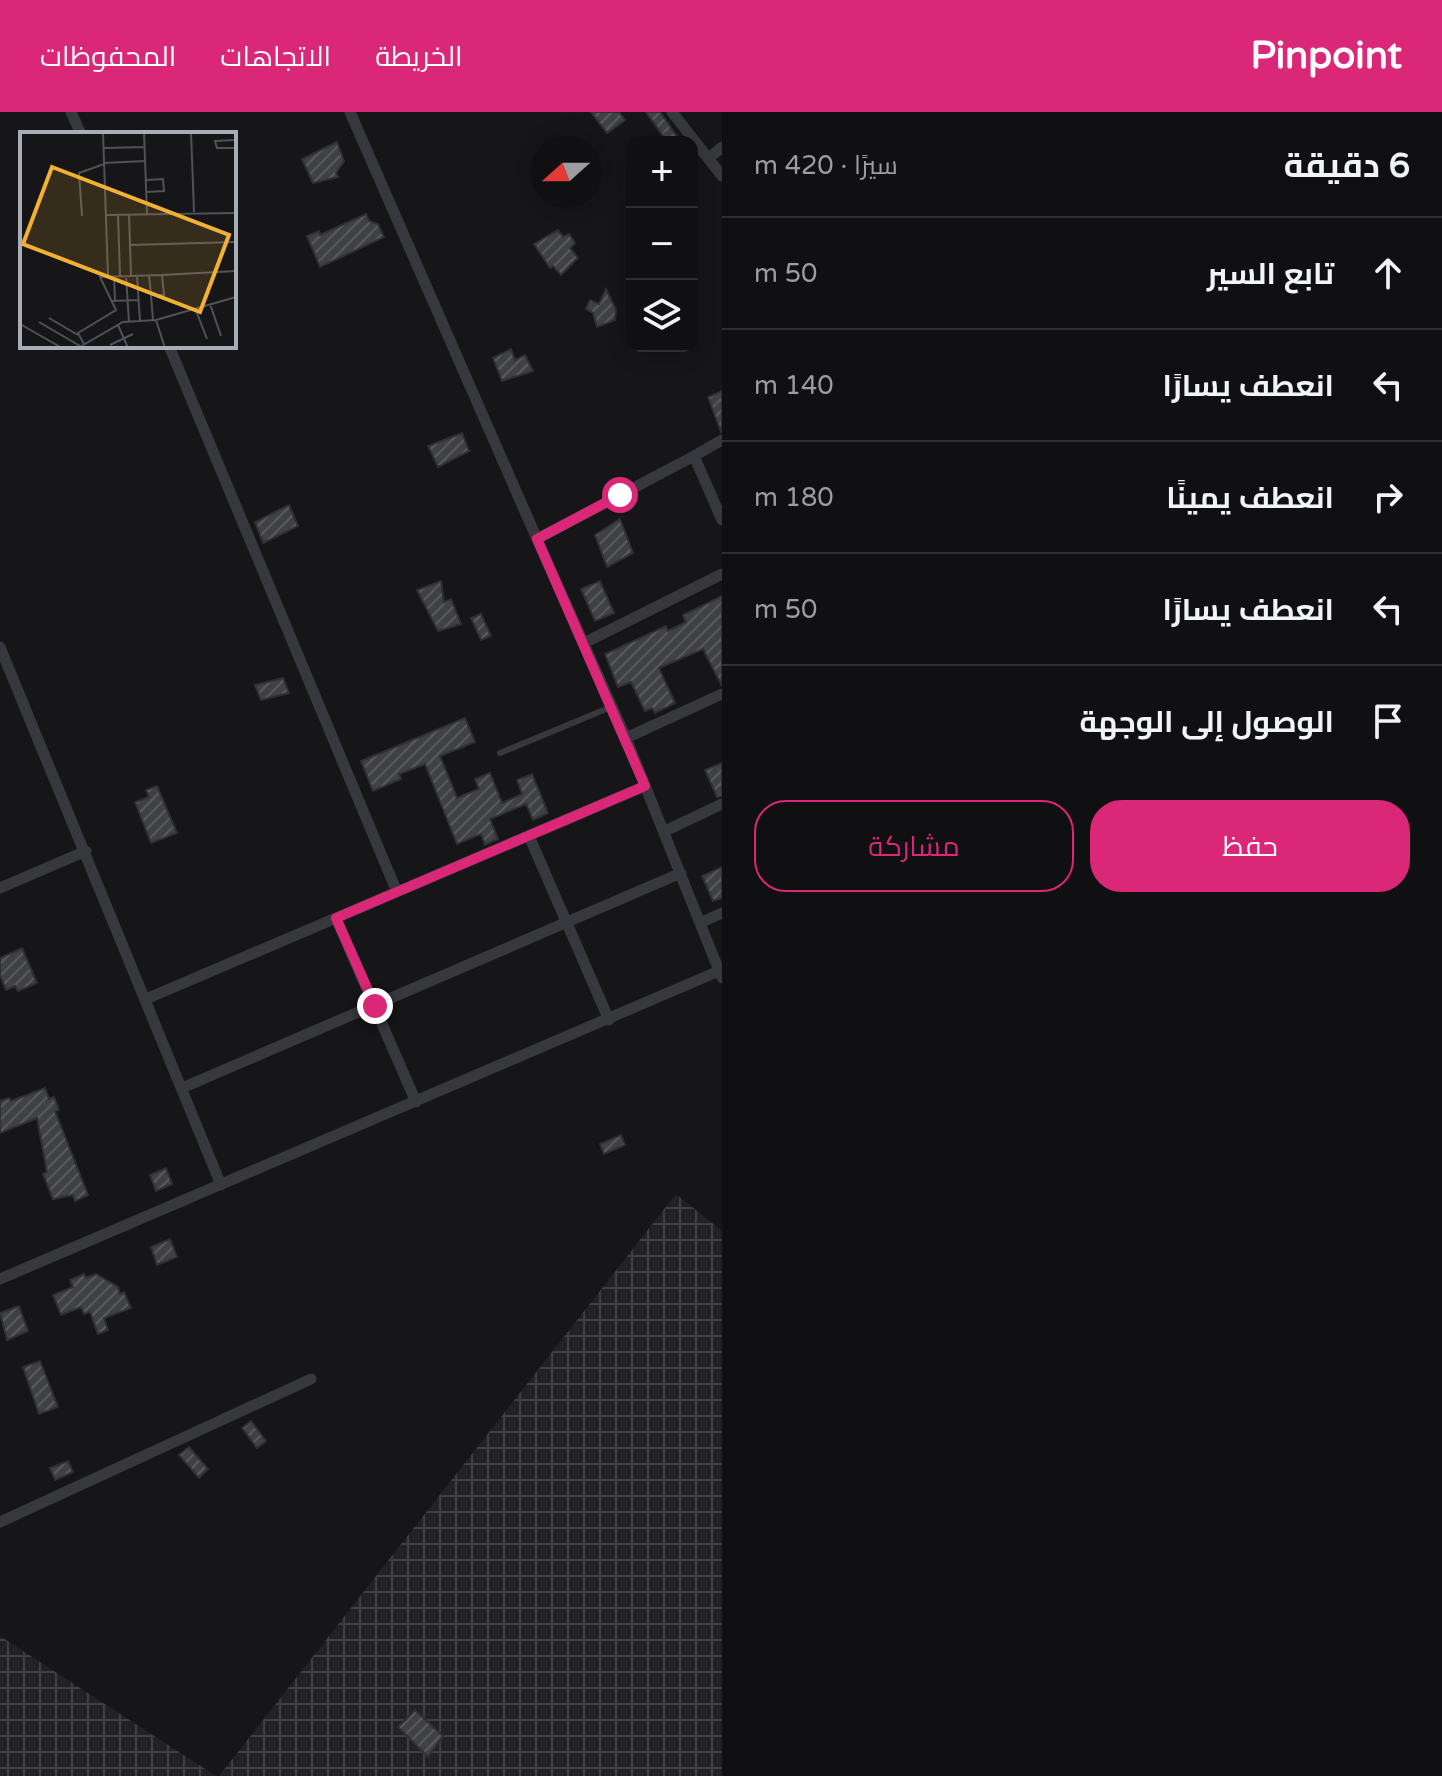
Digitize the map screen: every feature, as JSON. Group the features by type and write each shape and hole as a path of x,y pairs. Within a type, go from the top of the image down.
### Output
{"street":[{"path":"71,112 80,132"},
{"path":"0,1279 720,975 702,922 626,738 350,112"},
{"path":"672,112 722,176"},
{"path":"709,158 722,147"},
{"path":"170,348 397,892"},
{"path":"537,539 722,440"},
{"path":"694,456 722,520"},
{"path":"584,643 722,574"},
{"path":"0,647 221,1185"},
{"path":"626,738 722,694"},
{"path":"146,999 645,786"},
{"path":"665,831 722,804"},
{"path":"529,836 609,1020"},
{"path":"0,888 86,851"},
{"path":"182,1088 681,873"},
{"path":"702,922 722,913"},
{"path":"336,918 416,1102"},
{"path":"0,1522 311,1379"}],"lane":[{"path":"500,753 611,707"}],"shaded area":[{"path":"676,1194 722,1231 722,1776 219,1776"},
{"path":"0,1636 216,1776 0,1776"}],"building":[{"path":"591,112 619,112 625,120 607,133"},
{"path":"646,112 660,112 677,136 663,136"},
{"path":"337,142 344,161 336,173 338,177 313,183 302,159"},
{"path":"366,214 369,221 378,224 384,237 320,267 307,236 319,231 320,235"},
{"path":"558,230 563,237 569,234 575,243 570,248 578,258 561,275 553,266 550,268 534,244"},
{"path":"606,289 616,310 615,320 597,327 593,313 586,309 590,300 599,304"},
{"path":"511,349 515,360 525,355 533,371 502,381 493,358"},
{"path":"722,391 722,431 721,432 708,397"},
{"path":"462,433 469,451 438,467 428,446"},
{"path":"289,505 298,526 263,543 255,522"},
{"path":"620,519 633,553 607,567 595,535"},
{"path":"441,581 444,602 451,599 461,624 438,631 417,590"},
{"path":"600,581 614,613 595,621 581,589"},
{"path":"722,596 722,686 703,649 659,668 675,703 655,713 652,708 645,711 631,682 618,687 605,654 666,626 668,631 686,622 683,615"},
{"path":"481,614 491,636 481,640 471,618"},
{"path":"283,678 289,693 261,700 255,685"},
{"path":"465,718 475,742 440,756 457,798 479,789 475,779 490,773 502,803 522,794 517,780 532,774 548,813 533,820 526,804 490,819 498,839 485,845 481,834 457,844 425,764 399,774 401,779 373,791 361,761"},
{"path":"722,763 722,796 717,797 705,770"},
{"path":"157,786 177,833 151,843 135,802 149,797 146,790"},
{"path":"722,867 722,898 713,901 702,876"},
{"path":"22,948 37,983 18,991 15,986 6,990 0,975 0,958"},
{"path":"45,1088 49,1099 54,1097 59,1110 55,1111 88,1195 75,1201 73,1195 53,1199 43,1174 47,1172 37,1118 0,1133 0,1101 9,1098 11,1101"},
{"path":"621,1135 625,1145 604,1154 600,1144"},
{"path":"166,1168 172,1184 156,1191 150,1175"},
{"path":"170,1239 177,1257 157,1265 151,1247"},
{"path":"84,1274 86,1278 96,1274 118,1287 120,1294 124,1292 131,1308 104,1318 108,1330 98,1334 90,1312 84,1314 81,1307 61,1315 53,1295 73,1287 70,1280"},
{"path":"19,1306 28,1331 7,1340 0,1313"},
{"path":"40,1361 58,1407 39,1414 23,1367"},
{"path":"251,1421 266,1441 257,1448 242,1428"},
{"path":"189,1447 208,1469 199,1478 179,1455"},
{"path":"68,1461 73,1472 55,1480 50,1468"},
{"path":"415,1710 443,1736 428,1757 398,1727"}],"route":[{"path":"375,1006 336,918 645,786 537,539 620,495"}]}
